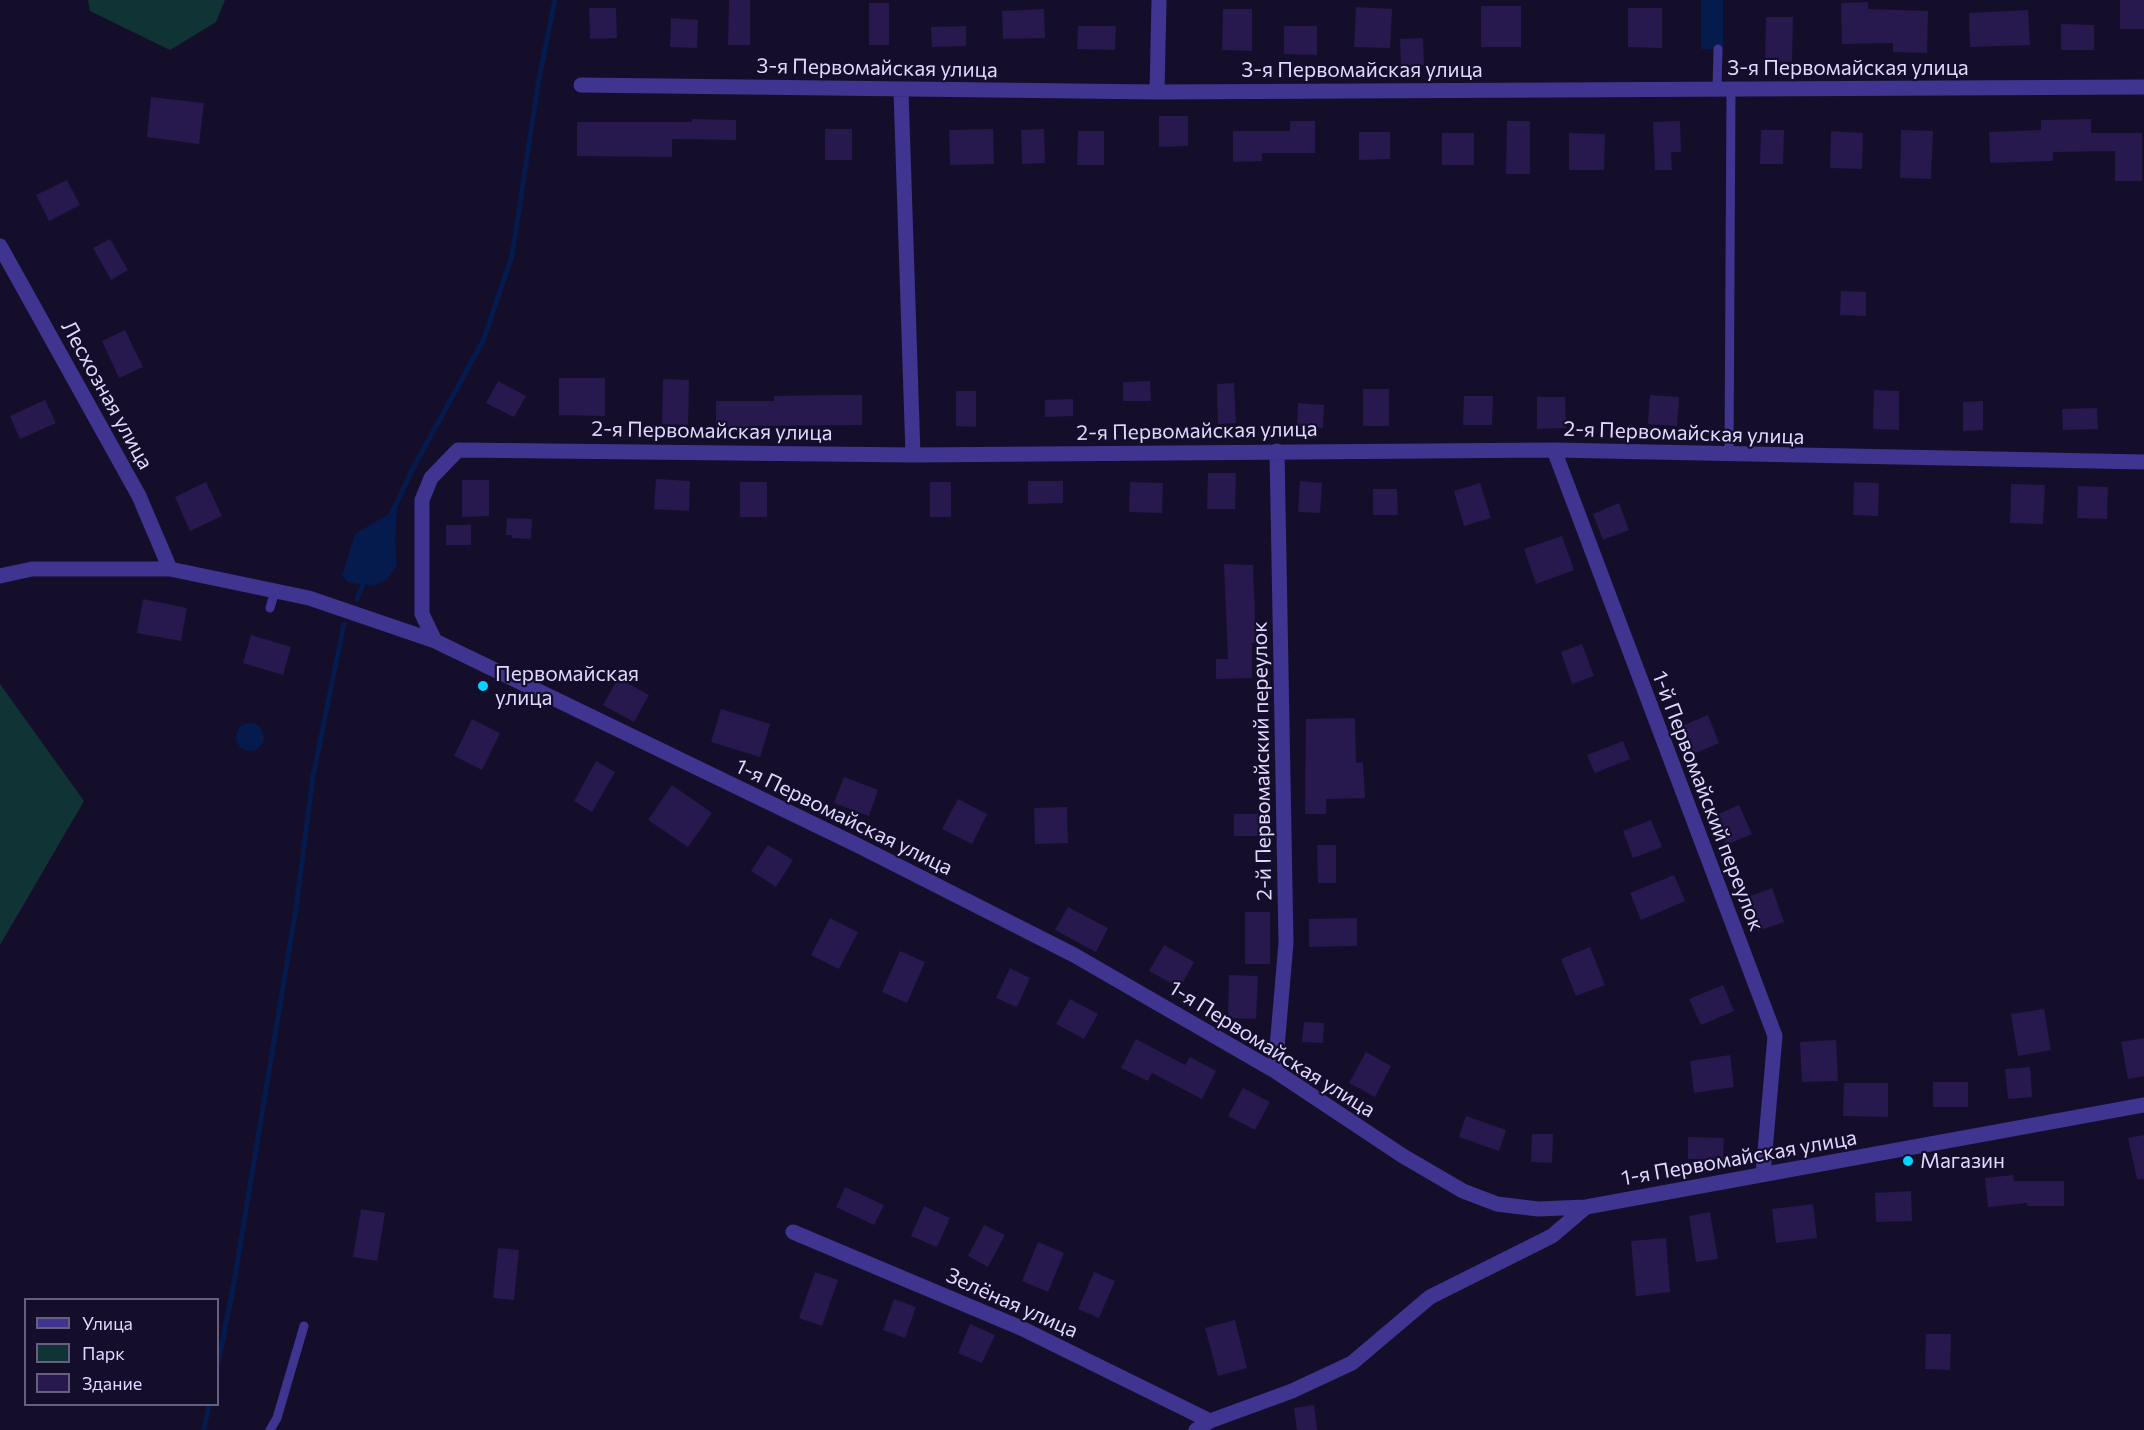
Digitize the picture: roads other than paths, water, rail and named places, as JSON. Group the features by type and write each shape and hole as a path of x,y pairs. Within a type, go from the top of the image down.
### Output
{"street":[{"path":"1157,92 1159,0"},
{"name":"3-я Первомайская улица","path":"581,85 901,91 1157,92 2144,87"},
{"path":"901,91 913,455"},
{"name":"Лесхозная улица","path":"0,246 139,496 171,569"},
{"name":"2-я Первомайская улица","path":"435,641 422,614 422,500 431,478 458,450 913,455 1554,450 2144,462"},
{"name":"1-й Первомайский переулок","path":"1554,450 1774,1036 1763,1174"},
{"name":"2-й Первомайский переулок","path":"1275,1071 1286,943 1277,451"},
{"name":"1-я Первомайская улица","path":"0,576 32,569 171,569 309,598 435,641 859,846 1074,955 1275,1071 1403,1156 1463,1191 1497,1204 1538,1209 1586,1207 2144,1105"},
{"path":"1196,1430 1210,1421 1292,1391 1352,1363 1430,1297 1552,1236 1586,1207"},
{"name":"Зелёная улица","path":"793,1232 1021,1328 1210,1421"}],"lane":[{"path":"1718,49 1724,89 1729,455"},
{"path":"270,608 276,591"},
{"path":"270,1430 277,1418 303,1326"}],"water":[{"path":"1701,0 1723,0 1723,49 1701,49"},
{"path":"397,509 395,539 397,565 388,579 373,586 348,582 342,576 355,534"},
{"path":"250,723 260,727 264,737 260,747 250,751 240,747 236,737 240,727"}],"waterway":[{"path":"390,517 412,470 483,341 512,256 539,78 555,0"},
{"path":"357,599 365,579"},
{"path":"219,1358 234,1283 296,908 313,776 344,624"},
{"path":"204,1430 209,1406"}],"place":[{"name":"Первомайская улица","path":"483,686"},
{"name":"Магазин","path":"1908,1161"}]}
